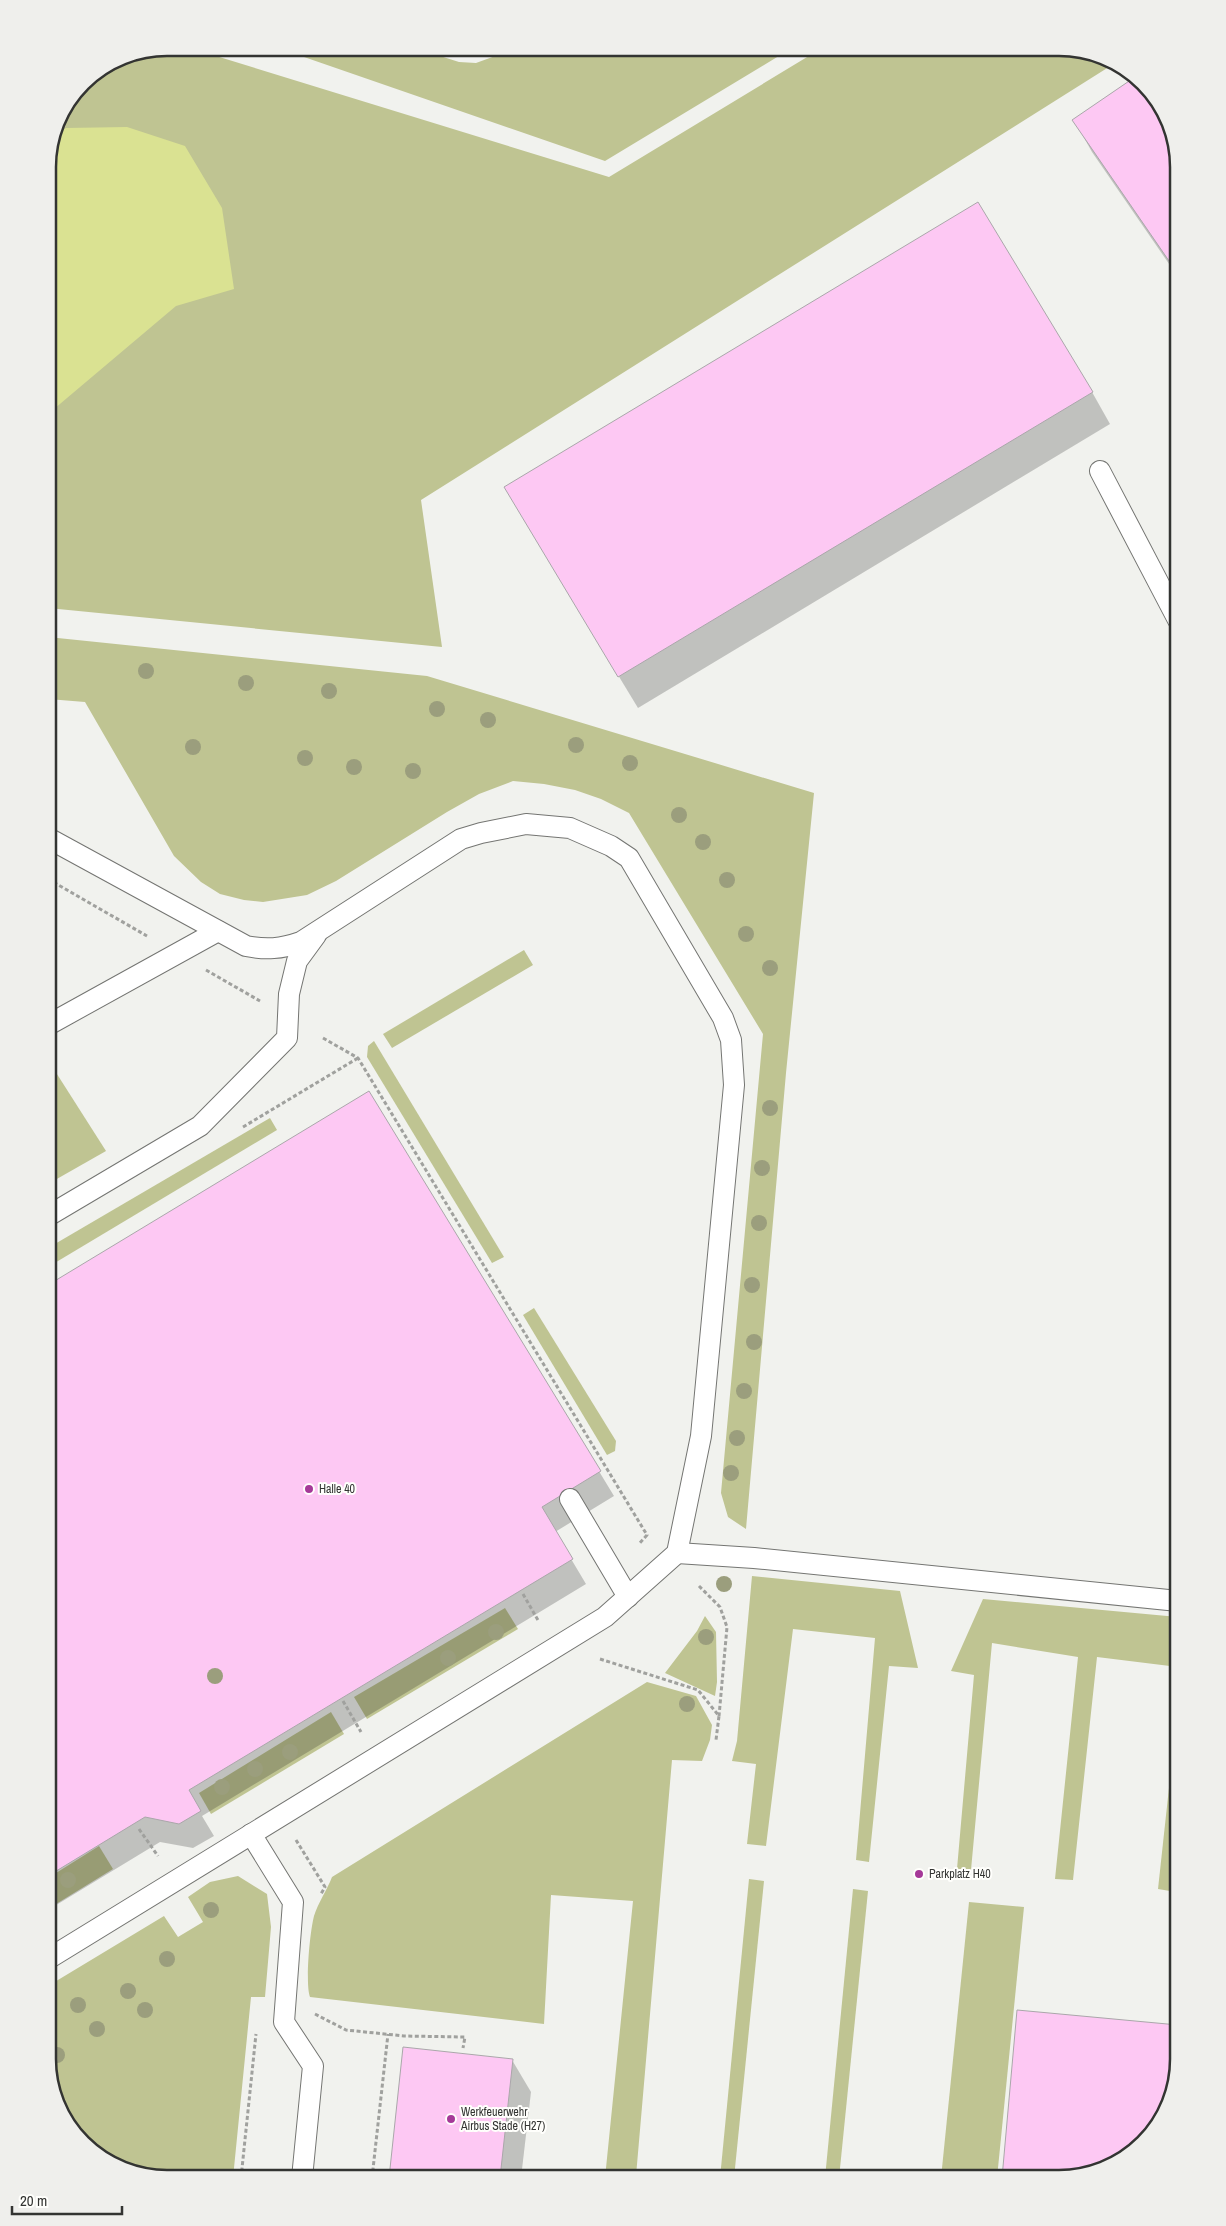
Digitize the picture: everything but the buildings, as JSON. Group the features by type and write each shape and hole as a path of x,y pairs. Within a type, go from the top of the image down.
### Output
{"lane":[{"path":"1100,471 1170,605"},
{"path":"56,842 246,946 265,950 292,945 317,933 461,839 526,824 570,828 611,846 629,858 723,1018 730,1040 734,1085 701,1436 678,1553 605,1617 56,1954"},
{"path":"56,1021 218,931"},
{"path":"56,1211 200,1126 287,1038 289,994 298,961 317,933"},
{"path":"570,1499 628,1597"},
{"path":"678,1553 764,1559 1170,1600"},
{"path":"251,1834 293,1902 284,2022 313,2066 303,2170"}],"path":[{"path":"323,1038 358,1058 647,1535"},
{"path":"241,1128 358,1058"},
{"path":"699,1586 720,1607 727,1627 716,1740"},
{"path":"523,1594 538,1618 540,1627"},
{"path":"600,1658 698,1690 719,1716"},
{"path":"343,1701 361,1733"},
{"path":"140,1829 163,1863"},
{"path":"291,1833 325,1887"},
{"path":"312,2013 346,2030 388,2034 465,2037 463,2048"},
{"path":"242,2170 257,2025"},
{"path":"373,2170 388,2034"}],"shaded area":[{"path":"168,56 216,56 609,177 809,56 1066,56 1094,62 1107,68 421,500 442,647 56,609 56,160 60,139 68,118 79,100 94,84 112,71 139,60"},
{"path":"301,56 440,56 459,62 476,63 495,56 779,56 605,161"},
{"path":"127,127 185,146 222,208 234,289 176,306 56,407 56,160 60,139 63,129"},
{"path":"56,638 427,676 814,793 786,1073 746,1529 728,1517 721,1493 763,1034 629,813 601,799 575,790 513,781 479,794 336,881 307,895 263,902 244,900 220,894 201,882 174,856 85,702 56,700"},
{"path":"524,950 533,965 392,1048 383,1034"},
{"path":"374,1041 504,1257 492,1263 367,1057 368,1046"},
{"path":"56,1073 106,1151 56,1179"},
{"path":"270,1118 277,1130 56,1262 56,1243"},
{"path":"534,1308 616,1441 615,1451 607,1455 523,1315"},
{"path":"752,1576 900,1591 918,1668 889,1666 869,1862 856,1860 875,1638 793,1629 766,1846 747,1844 756,1764 732,1761 737,1741"},
{"path":"983,1599 1170,1616 1170,1666 1097,1657 1073,1880 1055,1879 1078,1657 992,1643 971,1870 957,1869 974,1675 951,1671"},
{"path":"505,1608 518,1629 367,1719 354,1697"},
{"path":"705,1616 716,1632 717,1682 715,1696 665,1673 697,1631"},
{"path":"647,1682 696,1696 712,1725 710,1740 702,1761 672,1760 637,2170 606,2170 633,1901 551,1895 544,2024 310,1997 308,1969 312,1923 332,1877"},
{"path":"331,1712 344,1734 211,1814 199,1793"},
{"path":"1170,1779 1170,1891 1158,1889"},
{"path":"99,1846 113,1869 56,1904 56,1873"},
{"path":"238,1876 267,1894 271,1927 265,1997 251,1997 234,2170 160,2170 146,2168 125,2161 100,2147 79,2126 71,2114 60,2087 56,2066 56,1981 164,1916 178,1937 203,1922 188,1897 210,1882"},
{"path":"749,1879 764,1881 735,2170 721,2170"},
{"path":"853,1889 868,1891 840,2170 826,2170"},
{"path":"969,1902 1024,1907 998,2170 942,2170"}],"place":[{"name":"Halle 40","path":"309,1489"},
{"name":"Parkplatz H40","path":"919,1874"},
{"name":"Werkfeuerwehr Airbus Stade (H27)","path":"451,2119"}]}
